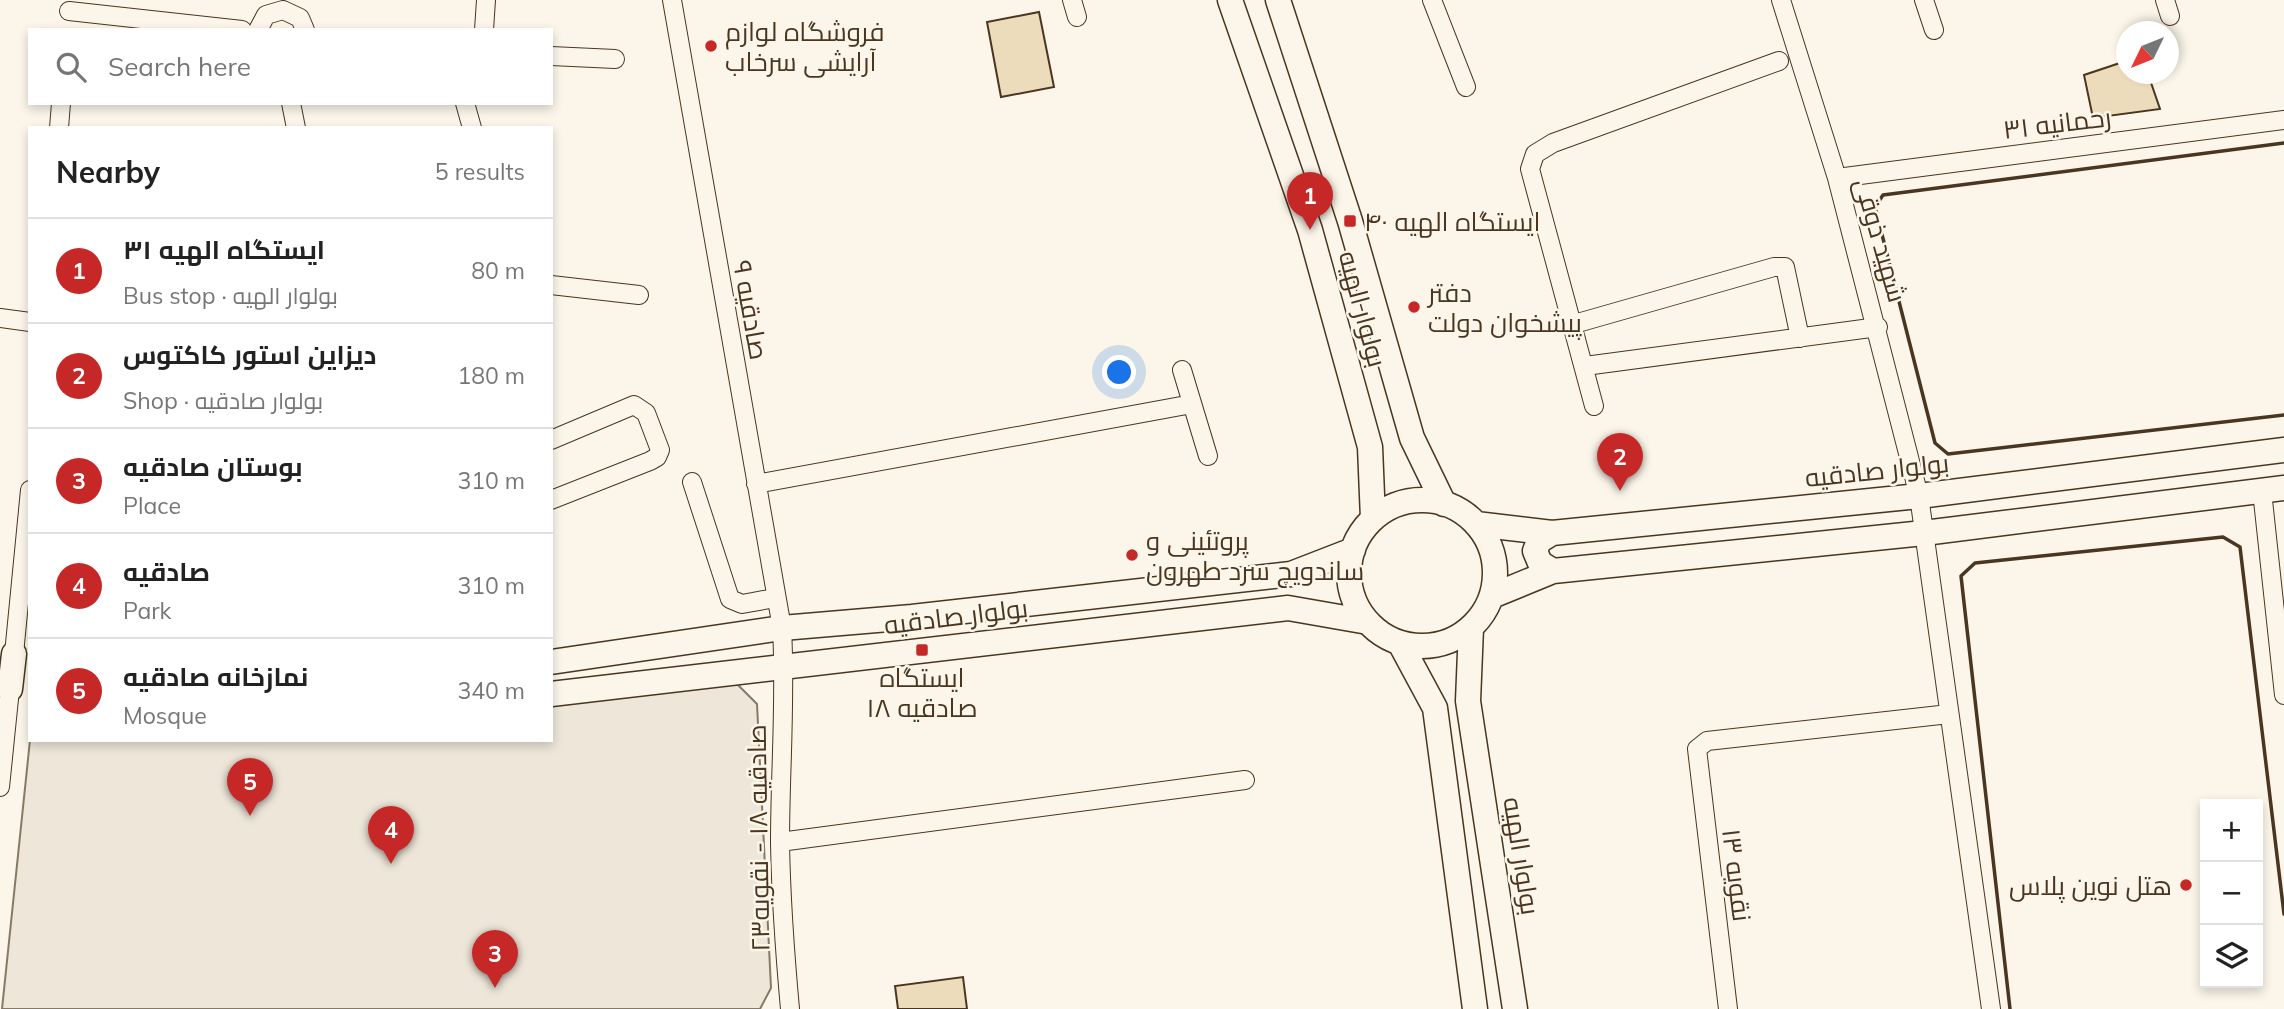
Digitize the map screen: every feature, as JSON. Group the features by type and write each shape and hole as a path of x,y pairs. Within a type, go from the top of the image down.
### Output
{"main road":[{"name":"بولوار الهیه","path":"1230,0 1310,230 1356,396 1370,447 1373,519"},
{"name":"بولوار الهیه","path":"1278,0 1350,221 1412,438 1444,504"},
{"name":"بولوار صادقیه","path":"1476,524 1552,533 1919,496 2284,450"},
{"path":"1492,596 1553,571 1924,533 2273,490"},
{"path":"1400,643 1437,645 1456,638 1471,628 1492,596 1495,577 1493,558 1476,524 1444,504 1426,500 1389,508 1373,519 1353,550 1349,569 1351,588 1368,622 1400,643 1434,708 1475,1009"},
{"path":"1552,533 1539,541 1535,551 1540,563 1553,571"},
{"name":"بولوار صادقیه","path":"553,662 782,628 926,615 1291,574 1353,550"},
{"name":"بولوار صادقیه","path":"553,694 1288,608 1368,622"},
{"name":"بولوار الهیه","path":"1471,628 1468,701 1516,1009"},
{"path":"13,690 14,654"}],"street":[{"path":"484,28 486,0"},
{"name":"شهید ذوقی","path":"1781,0 1837,178 1878,327 1919,496 1992,1009"},
{"path":"1924,0 1934,30"},
{"name":"صادقیه ۹","path":"677,1 782,628"},
{"path":"1437,1 1466,88"},
{"path":"259,28 266,15 284,5 300,18 303,28"},
{"path":"68,28 70,6 228,28"},
{"path":"553,56 615,59"},
{"path":"1594,406 1586,366 1530,169 1535,154 1553,142 1779,61"},
{"path":"59,126 61,105"},
{"path":"291,105 296,126"},
{"path":"466,105 472,126"},
{"name":"رحمانیه ۳۱","path":"1837,178 2284,120"},
{"path":"1574,324 1774,267 1785,267 1800,338"},
{"path":"553,285 639,295"},
{"path":"0,318 28,322"},
{"path":"1586,366 1878,327"},
{"path":"1182,370 1208,456"},
{"path":"756,484 1192,404"},
{"path":"553,439 634,405 646,413 660,450 657,457 650,461 553,499"},
{"path":"692,482 730,599 742,604 775,598"},
{"path":"2273,490 2284,695"},
{"path":"14,654 28,510"},
{"name":"صادقیه ۱۸ - نقویه۲۳","path":"782,628 784,667 780,842 782,922 790,1009"},
{"path":"0,787 13,690"},
{"name":"نقویه ۱۳","path":"1728,1009 1697,749 1707,741 1949,714"},
{"path":"780,842 1245,780"}],"shaded area":[{"path":"734,681 757,704 771,988 760,1009 2,1009 30,742 553,742 553,705"}],"building":[{"path":"1039,12 1054,87 1001,97 987,22"},
{"path":"2116,64 2116,84 2151,84 2160,109 2093,118 2084,75"},
{"path":"963,977 967,1009 898,1009 895,986"}],"wall":[{"path":"2284,143 1883,195 1875,207 1935,443 1948,454 2284,415"},
{"path":"2010,1009 1961,576 1975,563 2223,537 2240,547 2284,914"}],"place":[{"name":"فروشگاه لوازم آرایشی سرخاب","path":"711,46"},
{"name":"ایستگاه الهیه ۴۰","path":"1350,221"},
{"name":"ایستگاه الهیه ۳۱","path":"1310,230"},
{"name":"دفتر پیشخوان دولت","path":"1414,307"},
{"name":"دیزاین استور کاکتوس","path":"1620,491"},
{"name":"پروتئینی و ساندویچ سرد طهرون","path":"1132,555"},
{"name":"ایستگاه صادقیه ۱۸","path":"922,650"},
{"name":"نمازخانه صادقیه","path":"250,816"},
{"name":"صادقیه","path":"391,864"},
{"name":"هتل نوین پلاس","path":"2186,885"},
{"name":"بوستان صادقیه","path":"495,988"}]}
